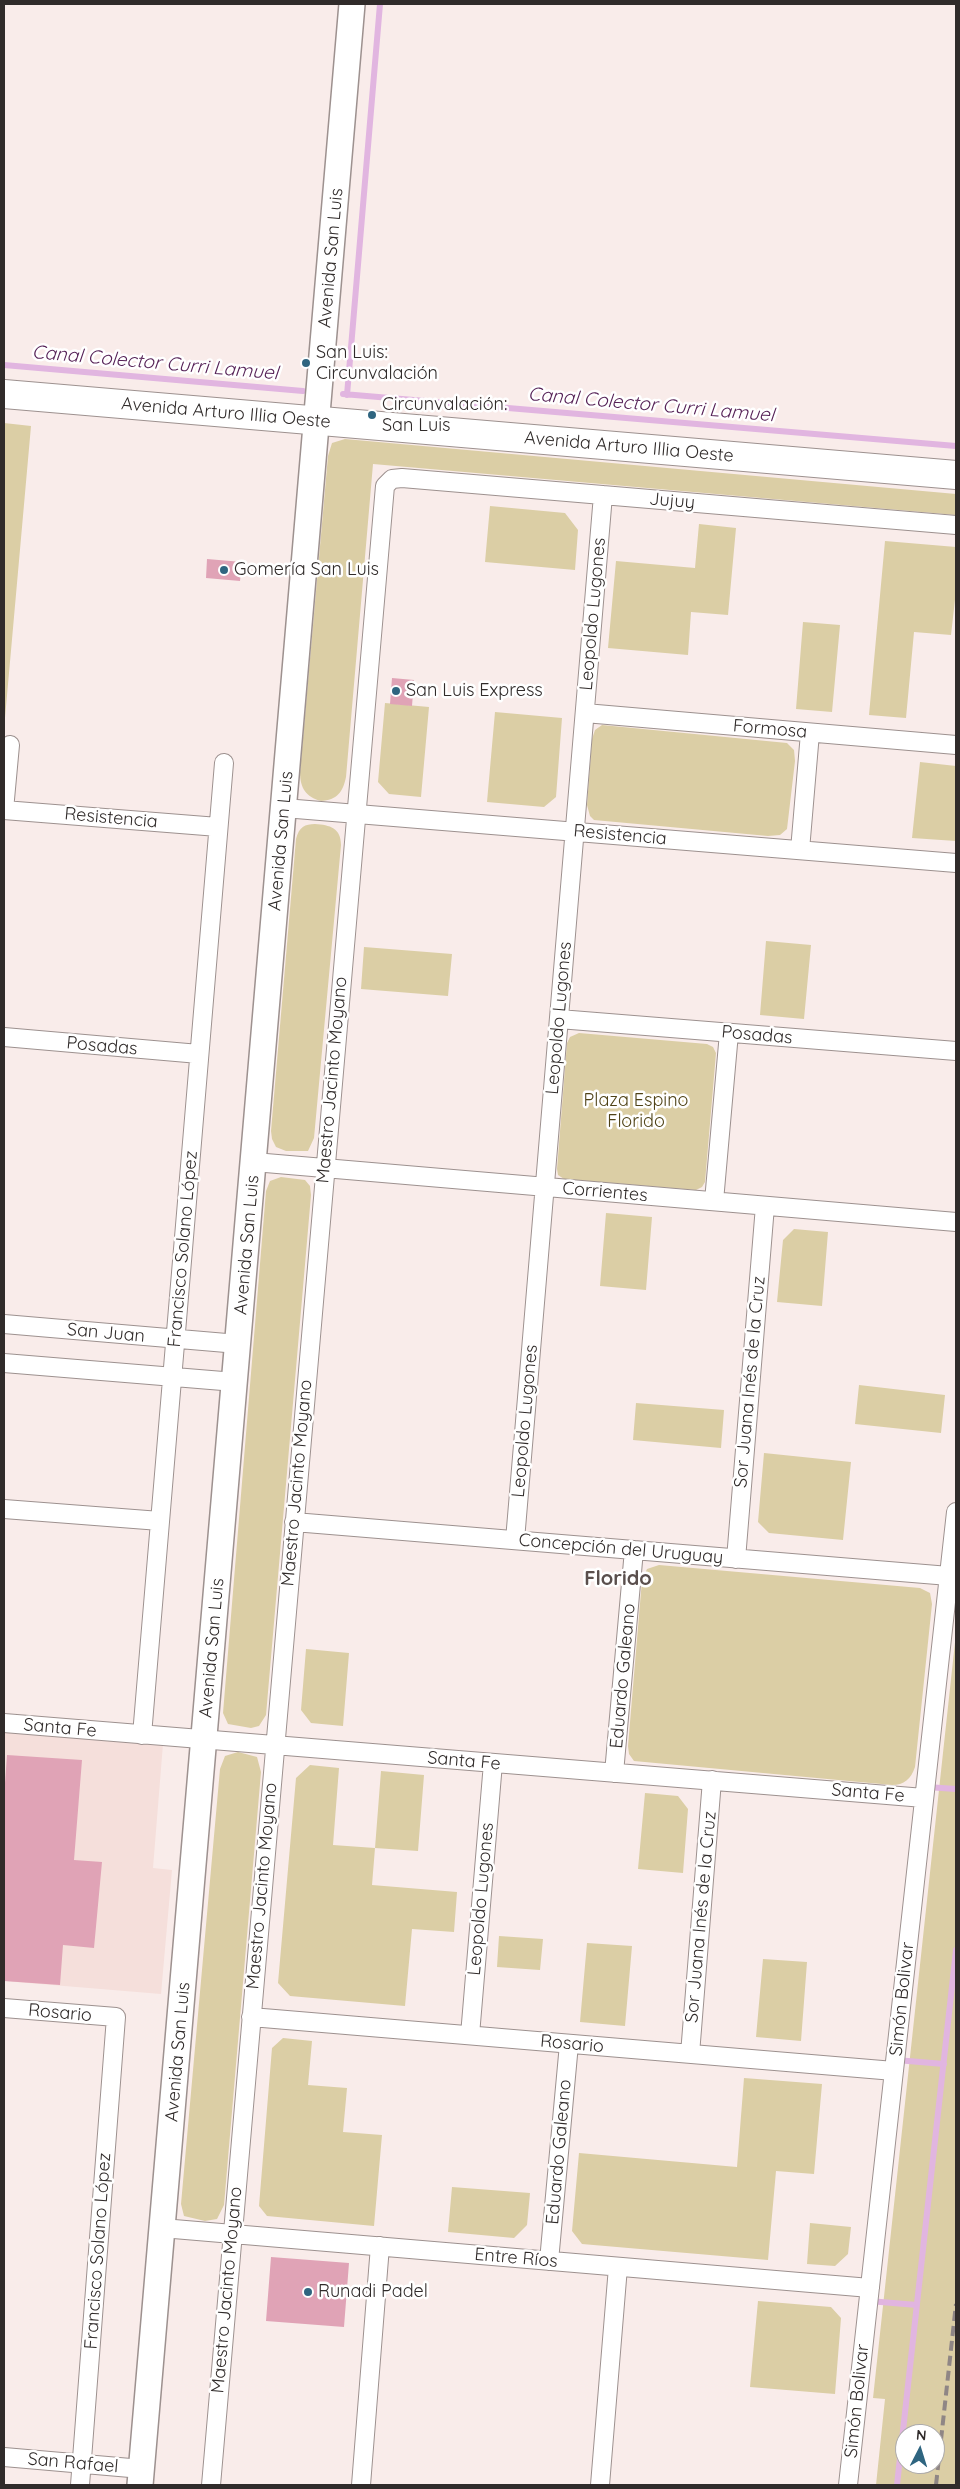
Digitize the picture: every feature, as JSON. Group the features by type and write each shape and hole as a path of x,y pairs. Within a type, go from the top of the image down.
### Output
{"main road":[{"name":"Avenida San Luis","path":"141,2477 352,4"},
{"name":"Avenida Arturo Illia Oeste","path":"4,394 956,475"}],"street":[{"name":"Jujuy","path":"388,482 402,478 956,525"},
{"name":"Maestro Jacinto Moyano","path":"211,2485 383,494 388,482"},
{"name":"Leopoldo Lugones","path":"515,1540 603,495"},
{"name":"Formosa","path":"585,713 956,745"},
{"path":"800,850 810,733"},
{"path":"4,810 10,745"},
{"name":"Francisco Solano López","path":"142,1735 224,763"},
{"name":"Resistencia","path":"284,808 956,863"},
{"name":"Resistencia","path":"4,810 218,827"},
{"name":"Posadas","path":"559,1019 956,1052"},
{"path":"714,1201 729,1033"},
{"name":"Posadas","path":"4,1037 199,1054"},
{"name":"Corrientes","path":"254,1162 956,1222"},
{"name":"Sor Juana Inés de la Cruz","path":"736,1559 764,1206"},
{"name":"San Juan","path":"4,1324 238,1344"},
{"path":"4,1363 235,1382"},
{"path":"4,1509 160,1521"},
{"name":"Simón Bolivar","path":"848,2485 956,1512"},
{"name":"Concepción del Uruguay","path":"294,1522 949,1576"},
{"name":"Eduardo Galeano","path":"614,1772 634,1550"},
{"name":"Santa Fe","path":"4,1723 924,1798"},
{"name":"Leopoldo Lugones","path":"470,2036 493,1763"},
{"name":"Sor Juana Inés de la Cruz","path":"690,2054 712,1780"},
{"name":"Rosario","path":"4,2008 116,2018"},
{"name":"Rosario","path":"251,2017 894,2071"},
{"name":"Francisco Solano López","path":"80,2485 116,2018"},
{"name":"Eduardo Galeano","path":"549,2261 569,2044"},
{"name":"Entre Ríos","path":"162,2228 870,2288"},
{"path":"360,2485 380,2246"},
{"path":"600,2485 618,2267"},
{"name":"San Rafael","path":"4,2456 82,2463 141,2477"}],"shaded area":[{"path":"4,1731 163,1744 153,1868 172,1870 161,1994 4,1981"}],"green space":[{"path":"4,423 31,426 4,729"},
{"path":"345,439 956,494 956,515 373,464 346,777 341,791 335,797 321,801 311,797 305,791 301,783 300,772 328,456 332,443"},
{"path":"490,506 565,513 578,530 575,570 485,562"},
{"path":"699,524 736,528 728,615 691,612 688,655 608,648 616,561 695,568"},
{"path":"885,541 956,547 956,591 951,635 914,632 906,718 869,715"},
{"path":"803,622 840,625 832,712 796,709"},
{"path":"385,703 429,707 421,797 389,794 378,782"},
{"path":"495,712 562,718 556,797 544,807 487,802"},
{"path":"602,725 787,743 794,750 795,761 787,829 780,835 768,836 594,820 590,816 587,805 592,739 595,730"},
{"path":"920,762 956,766 956,841 912,838"},
{"path":"315,824 334,828 339,835 341,845 314,1138 308,1151 286,1151 276,1147 271,1131 296,839 303,827"},
{"path":"766,941 811,945 804,1019 760,1015"},
{"path":"364,947 452,954 448,996 361,989"},
{"name":"Plaza Espino Florido","path":"579,1033 707,1044 713,1047 716,1053 705,1182 702,1187 696,1190 564,1179 558,1175 567,1043 570,1037"},
{"path":"281,1177 305,1180 310,1186 311,1195 266,1715 259,1726 251,1728 228,1724 223,1713 266,1191 270,1181"},
{"path":"606,1213 652,1217 646,1290 600,1286"},
{"path":"794,1229 828,1232 822,1306 777,1302 783,1240"},
{"path":"859,1385 945,1395 941,1433 855,1424"},
{"path":"636,1403 724,1410 721,1448 633,1440"},
{"path":"764,1453 851,1462 843,1540 769,1533 758,1522"},
{"path":"659,1565 920,1588 930,1593 932,1604 915,1767 909,1778 900,1784 892,1785 634,1761 629,1754 628,1746 642,1580 647,1569"},
{"path":"956,1633 956,2485 876,2485 885,2399 873,2398"},
{"path":"306,1649 349,1653 343,1726 311,1723 301,1710"},
{"path":"238,1752 257,1757 261,1772 224,2205 217,2219 205,2221 184,2216 181,2204 220,1769 225,1756"},
{"path":"310,1765 339,1768 333,1845 375,1848 372,1885 457,1892 454,1932 412,1929 405,2006 290,1996 278,1983 296,1778"},
{"path":"381,1771 424,1775 418,1851 375,1848"},
{"path":"645,1793 678,1796 688,1809 683,1873 638,1869"},
{"path":"499,1936 543,1939 540,1970 497,1967"},
{"path":"587,1943 632,1946 625,2026 580,2022"},
{"path":"763,1959 807,1962 801,2041 756,2037"},
{"path":"283,2038 312,2041 308,2085 347,2088 343,2132 382,2135 374,2226 267,2216 259,2206 272,2048"},
{"path":"744,2078 822,2084 814,2174 776,2171 768,2260 582,2244 572,2231 579,2153 737,2167"},
{"path":"452,2187 530,2193 527,2225 514,2238 448,2232"},
{"path":"810,2223 851,2227 848,2254 835,2266 807,2264"},
{"path":"758,2301 831,2307 841,2318 835,2394 750,2387"}],"building":[{"name":"Gomería San Luis","path":"207,559 242,562 240,581 206,578"},
{"path":"392,678 414,680 412,706 390,704"},
{"path":"7,1755 82,1760 74,1860 102,1862 94,1948 63,1945 60,1985 4,1981 4,1797"},
{"name":"Runadi Padel","path":"271,2257 349,2263 344,2327 266,2321"}],"waterway":[{"path":"347,395 380,4"},
{"name":"Canal Colector Curri Lamuel","path":"4,365 303,391"},
{"name":"Canal Colector Curri Lamuel","path":"343,394 956,446"},
{"path":"927,1787 956,1789"},
{"path":"897,2485 956,1950"},
{"path":"896,2060 944,2064"},
{"path":"869,2301 917,2305"}],"railway":[{"path":"936,2485 956,2304"}],"place":[{"name":"San Luis: Circunvalación","path":"306,363"},
{"name":"Circunvalación: San Luis","path":"372,415"},
{"name":"Gomería San Luis","path":"224,570"},
{"name":"San Luis Express","path":"396,691"},
{"name":"Runadi Padel","path":"308,2292"}],"district":[{"name":"Florido","path":"618,1579"}]}
